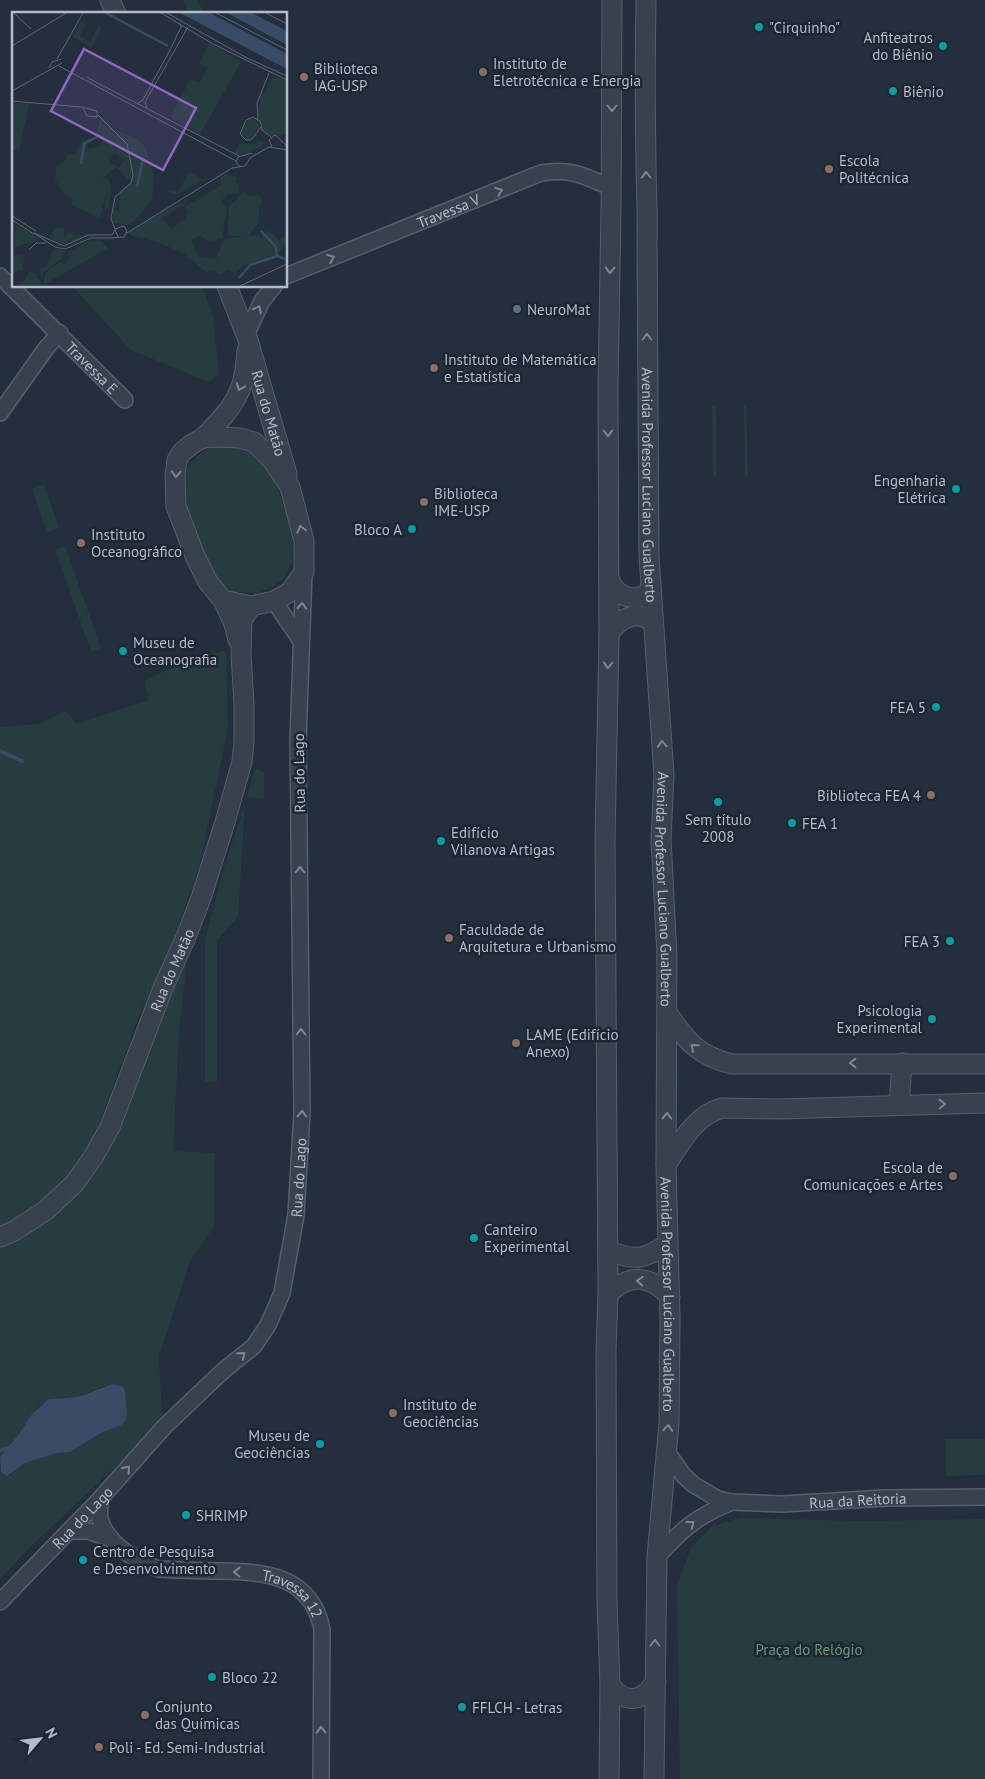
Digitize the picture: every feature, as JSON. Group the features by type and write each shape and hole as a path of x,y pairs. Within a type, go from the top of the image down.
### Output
{"street":[{"path":"110,0 115,12"},
{"path":"609,1779 605,840 609,634 608,388 612,188 612,0"},
{"name":"Avenida Professor Luciano Gualberto","path":"646,0 650,588 664,775 661,839 667,956 666,1165 670,1297 670,1381 667,1452 658,1557 654,1779"},
{"name":"Travessa V","path":"288,275 542,173 560,170 577,173 612,188"},
{"name":"Travessa E","path":"0,276 12,287"},
{"name":"Travessa E","path":"13,288 60,333 125,400"},
{"name":"Rua do Matão","path":"228,288 247,337 290,487"},
{"path":"247,337 262,301 272,288"},
{"name":"Travessa E","path":"0,413 47,347 60,333"},
{"name":"Rua do Matão","path":"203,438 228,412 241,387 244,376 247,337"},
{"path":"203,438 240,438 254,442 273,461 290,487 304,541 304,572 290,592 274,600 251,606 223,600 208,582 195,556 176,506 175,476 177,460 182,452 203,438"},
{"name":"Rua do Lago","path":"0,1602 100,1500 165,1426 224,1370 254,1346 268,1325 282,1293 296,1215 302,1113 298,740 304,572"},
{"path":"609,578 616,590 628,598 642,597 648,594 650,588"},
{"name":"Rua do Matão","path":"223,600 234,624 241,654"},
{"path":"274,600 301,641"},
{"name":"Rua do Matão","path":"0,1238 45,1211 74,1184 94,1156 110,1127 163,988 186,937 201,898 242,762 244,704 241,654 242,620 251,606"},
{"path":"609,634 621,620 630,617 639,616 653,623"},
{"path":"668,1014 689,1043 702,1053 716,1060 732,1064 985,1064"},
{"path":"899,1104 902,1063"},
{"path":"666,1165 679,1145 702,1118 713,1110 722,1108 781,1109 899,1104 985,1104"},
{"path":"608,1250 631,1258 644,1258 668,1244"},
{"path":"608,1294 617,1286 627,1281 639,1279 651,1282 670,1297"},
{"name":"Rua da Reitoria","path":"667,1452 684,1476 694,1485 705,1493 732,1502 782,1504 886,1498 985,1497"},
{"name":"Travessa 12","path":"100,1500 100,1518 111,1539 123,1550 151,1566 160,1569 263,1574 287,1581 298,1587 307,1596 319,1617 322,1629 321,1779"},
{"name":"Rua da Reitoria","path":"658,1557 690,1523 710,1511 732,1502"},
{"name":"Travessa 12","path":"70,1531 88,1531 111,1539"},
{"path":"610,1685 616,1693 624,1697 639,1698 650,1690 656,1681"},
{"path":"609,1716 618,1710 633,1709 648,1714 655,1720"}],"green space":[{"path":"183,0 198,0 203,12 188,12"},
{"path":"74,288 203,288 213,316 219,374 209,382 131,350"},
{"path":"746,405 748,474 746,476 744,406"},
{"path":"712,406 716,406 717,475 715,477 713,475"},
{"path":"232,444 252,451 270,467 293,534 292,562 284,578 270,588 258,593 234,592 223,586 214,577 201,551 183,496 187,469 196,457 207,449"},
{"path":"44,485 59,528 47,532 32,489"},
{"path":"65,546 101,648 91,652 55,549"},
{"path":"226,650 228,728 200,863 170,950 139,1016 92,1144 68,1177 36,1207 0,1227 0,727 39,724 66,711 76,724 149,700 144,681 177,665"},
{"path":"258,769 264,773 264,799 247,797 255,770"},
{"path":"245,805 238,917 217,940 217,1082 205,1081 205,940 225,864"},
{"path":"187,959 179,1032 173,1151 214,1153 214,1226 190,1261 159,1356 162,1415 140,1444 31,1546 0,1579 0,1470 10,1475 25,1463 57,1453 70,1452 101,1433 121,1425 127,1414 125,1402 104,1386 78,1397 59,1397 39,1406 0,1457 0,1246 79,1189 104,1161 119,1128 139,1067"},
{"path":"946,1439 985,1439 985,1475 946,1476"},
{"name":"Praça do Relógio","path":"740,1518 863,1521 985,1519 985,1779 680,1779 677,1585 691,1548 712,1526"}],"water":[{"path":"113,1384 123,1387 125,1391 127,1414 125,1421 121,1425 101,1433 70,1452 57,1453 25,1463 7,1476 1,1472 0,1457 19,1434 32,1414 49,1399 78,1397"}],"waterway":[{"path":"0,751 22,761"},
{"path":"0,1451 10,1447"}],"place":[{"name":"\"Cirquinho\"","path":"759,27"},
{"name":"Anfiteatros do Biênio","path":"943,46"},
{"name":"Instituto de Eletrotécnica e Energia","path":"483,72"},
{"name":"Biblioteca IAG-USP","path":"304,77"},
{"name":"Biênio","path":"893,91"},
{"name":"Escola Politécnica","path":"829,169"},
{"name":"NeuroMat","path":"517,309"},
{"name":"Instituto de Matemática e Estatística","path":"434,368"},
{"name":"Engenharia Elétrica","path":"956,489"},
{"name":"Biblioteca IME-USP","path":"424,502"},
{"name":"Bloco A","path":"412,529"},
{"name":"Instituto Oceanográfico","path":"81,543"},
{"name":"Museu de Oceanografia","path":"123,651"},
{"name":"FEA 5","path":"936,707"},
{"name":"Biblioteca FEA 4","path":"931,795"},
{"name":"Sem título 2008","path":"718,802"},
{"name":"FEA 1","path":"792,823"},
{"name":"Edifício Vilanova Artigas","path":"441,841"},
{"name":"Faculdade de Arquitetura e Urbanismo","path":"449,938"},
{"name":"FEA 3","path":"950,941"},
{"name":"Psicologia Experimental","path":"932,1019"},
{"name":"LAME (Edifício Anexo)","path":"516,1043"},
{"name":"Escola de Comunicações e Artes","path":"953,1176"},
{"name":"Canteiro Experimental","path":"474,1238"},
{"name":"Instituto de Geociências","path":"393,1413"},
{"name":"Museu de Geociências","path":"320,1444"},
{"name":"SHRIMP","path":"186,1515"},
{"name":"Centro de Pesquisa e Desenvolvimento","path":"83,1560"},
{"name":"Bloco 22","path":"212,1677"},
{"name":"FFLCH - Letras","path":"462,1707"},
{"name":"Conjunto das Químicas","path":"145,1715"},
{"name":"Poli - Ed. Semi-Industrial","path":"99,1747"}]}
